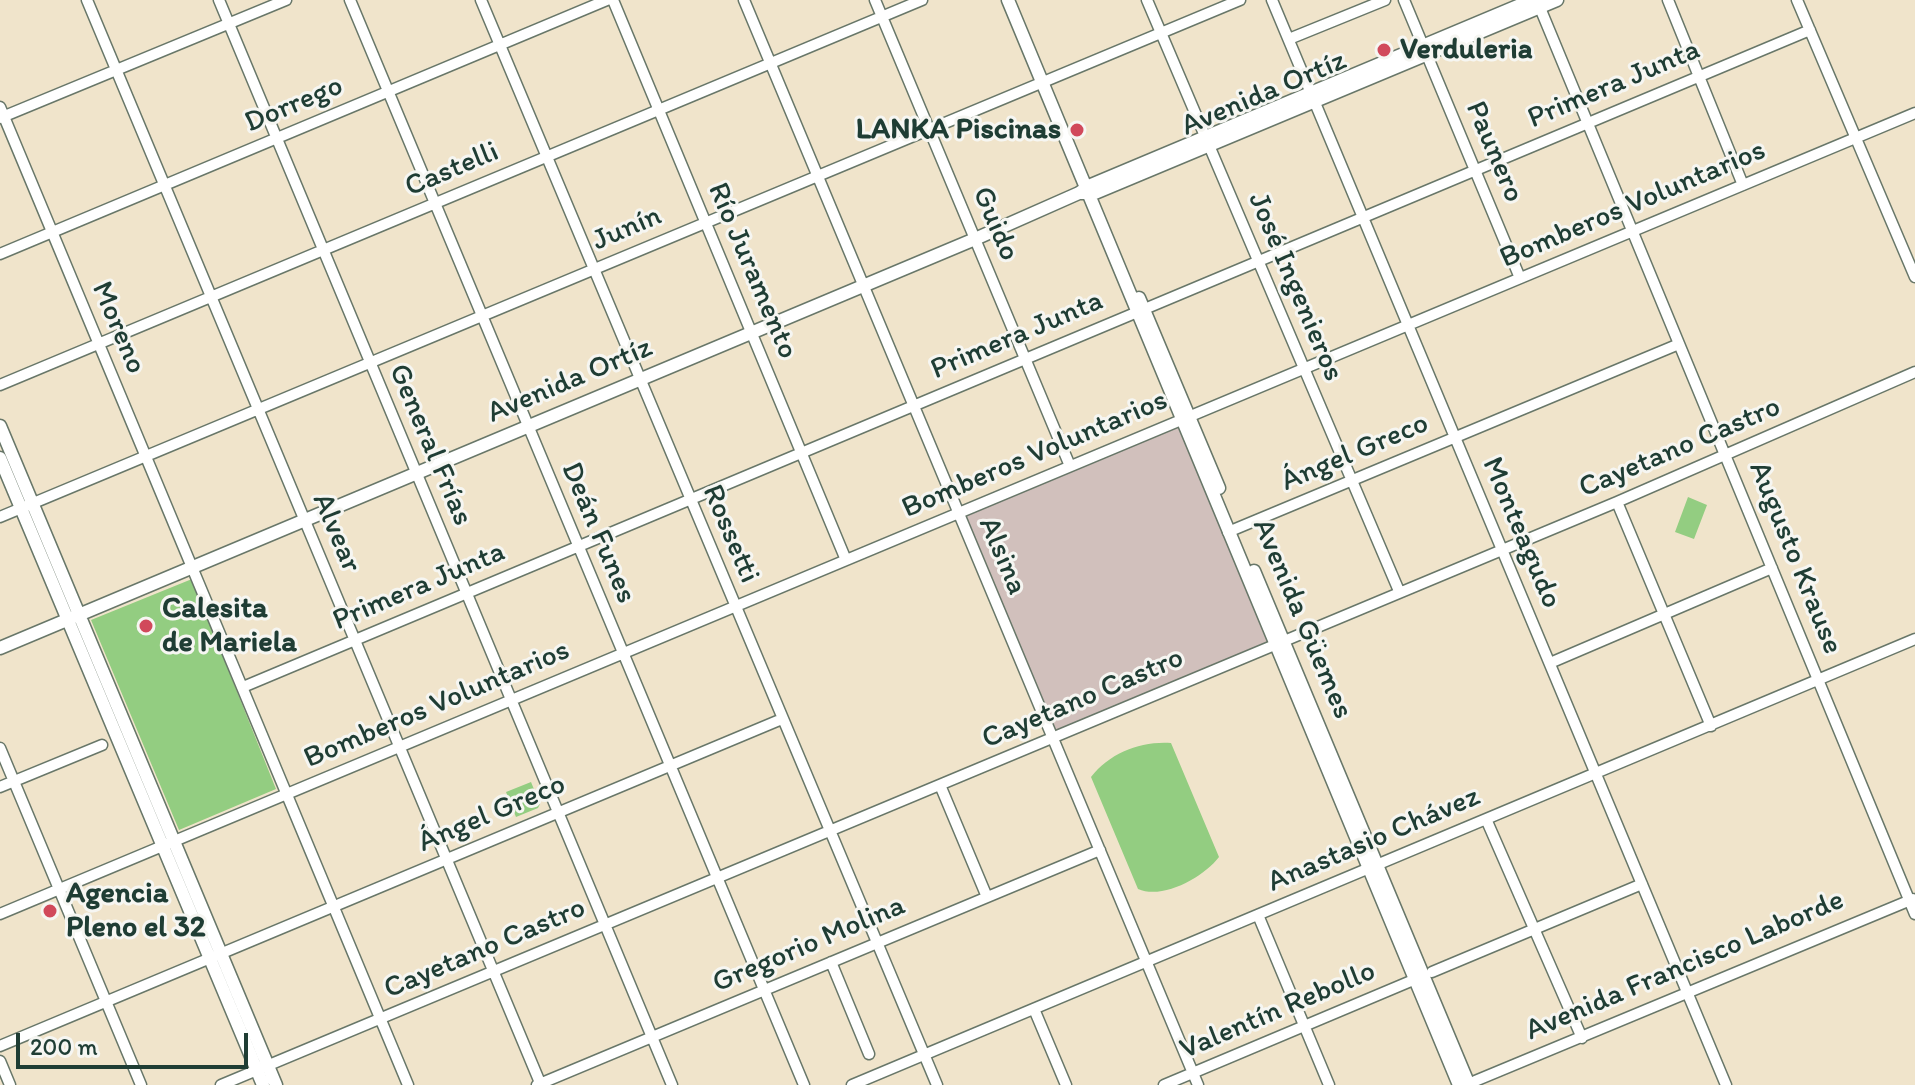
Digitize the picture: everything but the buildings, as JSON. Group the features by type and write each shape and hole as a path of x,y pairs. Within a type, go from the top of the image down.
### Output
{"main road":[{"name":"Avenida Güemes","path":"1008,0 1466,1084"},
{"name":"Avenida Ortíz","path":"0,648 975,239 1087,188 1208,142 1536,2 1557,0"},
{"path":"0,426 27,506 262,1068 276,1085"},
{"path":"0,458 27,506"},
{"path":"262,1068 263,1085"}],"street":[{"name":"Alvear","path":"87,0 539,1085"},
{"name":"General Frías","path":"219,0 672,1085"},
{"path":"1,114 117,71 286,0"},
{"name":"Deán Funes","path":"350,0 804,1085"},
{"name":"Rossetti","path":"481,0 937,1085"},
{"name":"Dorrego","path":"0,254 610,0"},
{"name":"Río Juramento","path":"610,0 659,110 846,560"},
{"name":"Alsina","path":"744,0 1198,1085"},
{"name":"Guido","path":"875,0 1070,466"},
{"name":"Castelli","path":"0,385 922,0"},
{"name":"José Ingenieros","path":"1147,0 1399,591"},
{"name":"Junín","path":"0,517 1240,0"},
{"name":"Monteagudo","path":"1272,0 1726,1085"},
{"path":"1289,39 1385,0"},
{"name":"Paunero","path":"1404,0 1520,278"},
{"path":"1668,0 1743,185"},
{"path":"1797,0 1915,277"},
{"name":"Augusto Krause","path":"1536,2 1912,899 1915,914"},
{"name":"Primera Junta","path":"243,687 1810,30"},
{"name":"Bomberos Voluntarios","path":"0,914 1915,113"},
{"name":"Moreno","path":"1,114 408,1085"},
{"name":"Ángel Greco","path":"1232,530 1679,344"},
{"name":"Cayetano Castro","path":"221,1085 1617,502 1915,372"},
{"path":"1617,502 1711,726"},
{"path":"1550,663 1772,568"},
{"name":"Anastasio Chávez","path":"852,1085 1915,639"},
{"name":"Ángel Greco","path":"0,1046 782,719"},
{"path":"0,787 102,745"},
{"path":"0,748 141,1085"},
{"path":"940,785 987,897"},
{"path":"1486,819 1582,1038"},
{"name":"Gregorio Molina","path":"539,1085 1100,850"},
{"path":"1432,972 1642,884"},
{"name":"Avenida Francisco Laborde","path":"1466,1084 1912,899"},
{"path":"1258,915 1329,1085"},
{"path":"831,962 869,1054"},
{"name":"Valentín Rebollo","path":"1164,1085 1411,981"},
{"path":"1034,1009 1066,1085"},
{"path":"0,1061 10,1085"}],"shaded area":[{"path":"1178,425 1271,641 1054,734 963,515"}],"green space":[{"path":"1688,497 1707,505 1694,539 1675,532"},
{"path":"192,579 276,789 179,830 91,620"},
{"path":"1171,743 1219,857 1204,872 1182,885 1148,892 1138,889 1091,777 1107,761 1126,750 1148,744"},
{"path":"531,782 540,804 538,808 516,817 506,792"}],"place":[{"name":"Verduleria","path":"1384,50"},
{"name":"LANKA Piscinas","path":"1077,130"},
{"name":"Calesita de Mariela","path":"146,626"},
{"name":"Agencia Pleno el 32","path":"50,911"}]}
